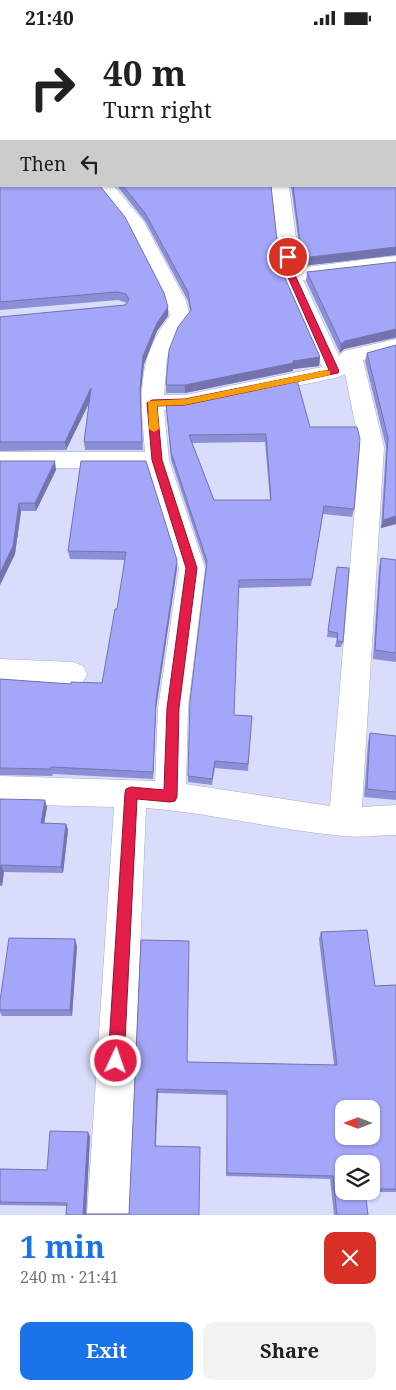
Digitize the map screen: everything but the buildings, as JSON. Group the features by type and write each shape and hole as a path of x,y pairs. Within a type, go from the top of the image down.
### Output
{"street":[{"path":"105,187 135,222 176,301 180,317 167,333 156,358 152,403 157,460 192,568 173,708 170,797"},
{"path":"280,187 291,275 344,364 372,447 345,822"},
{"path":"291,275 330,271 347,266 396,262"},
{"path":"152,403 185,402 344,364 396,345"},
{"path":"0,460 157,460"},
{"path":"0,671 73,674"},
{"path":"0,790 131,793 345,822 396,819"},
{"path":"108,1215 131,793"}],"slow traffic":[{"path":"154,429 152,403 185,402 286,383 326,373"}],"route":[{"path":"116,1061 131,793 170,797 173,708 192,568 157,460 152,403 185,402 286,383 334,371 291,275 288,257"}]}
